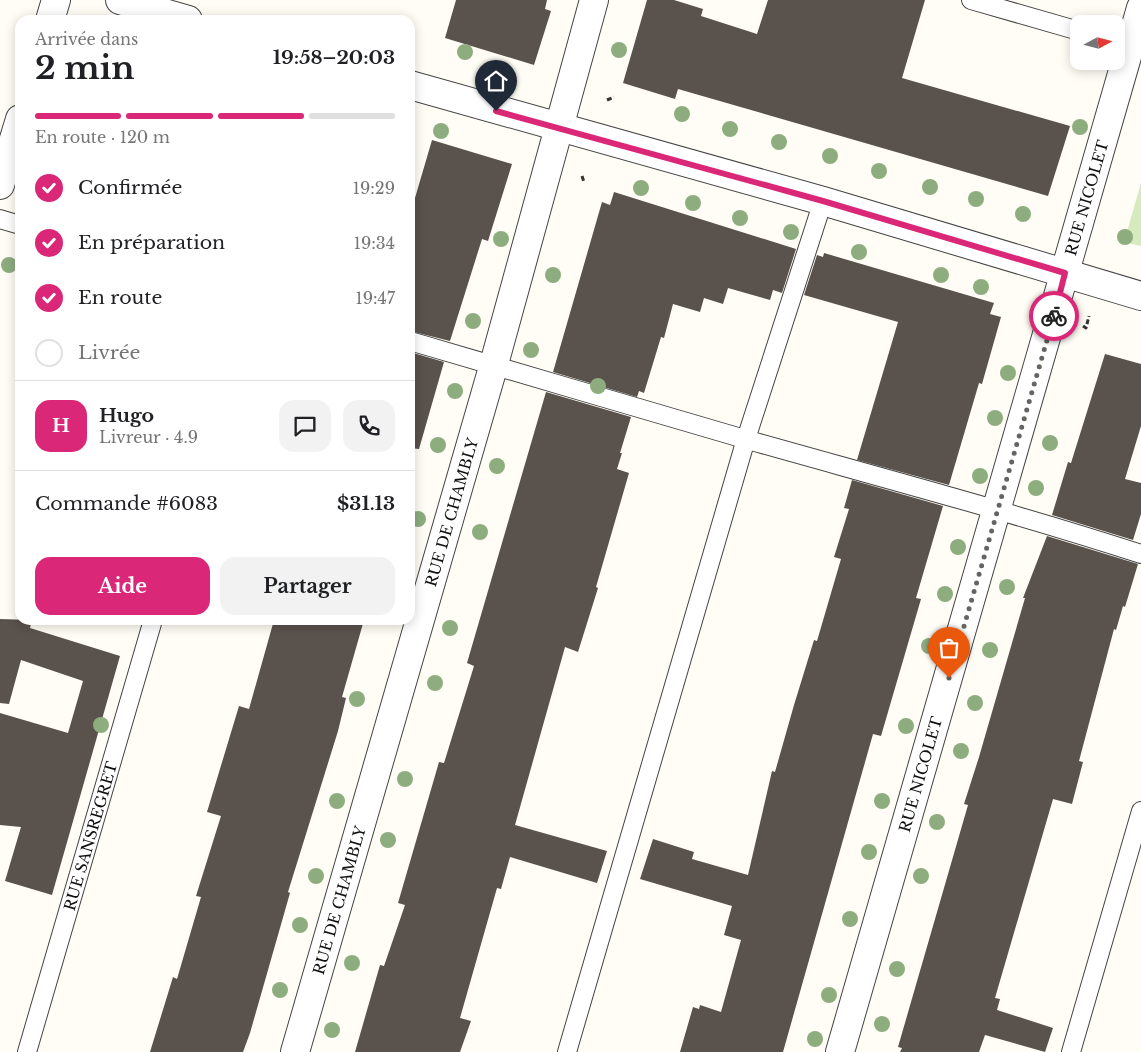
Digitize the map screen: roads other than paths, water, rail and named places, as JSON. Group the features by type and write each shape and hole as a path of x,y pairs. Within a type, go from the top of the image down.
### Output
{"street":[{"path":"52,15 56,0"},
{"path":"120,0 171,15"},
{"name":"RUE DE CHAMBLY","path":"295,1052 494,364 594,0"},
{"name":"RUE NICOLET","path":"1125,40 1141,8"},
{"name":"RUE NICOLET","path":"840,1052 1065,273 1116,70"},
{"path":"415,86 823,201 1141,296"},
{"path":"0,185 15,136"}],"lane":[{"path":"971,0 1070,28"},
{"path":"567,1052 746,439 823,201"},
{"path":"0,219 15,224"},
{"path":"415,342 746,439 998,509 1141,554"},
{"name":"RUE SANSREGRET","path":"27,1052 152,625"},
{"path":"1071,1052 1141,811"}]}
